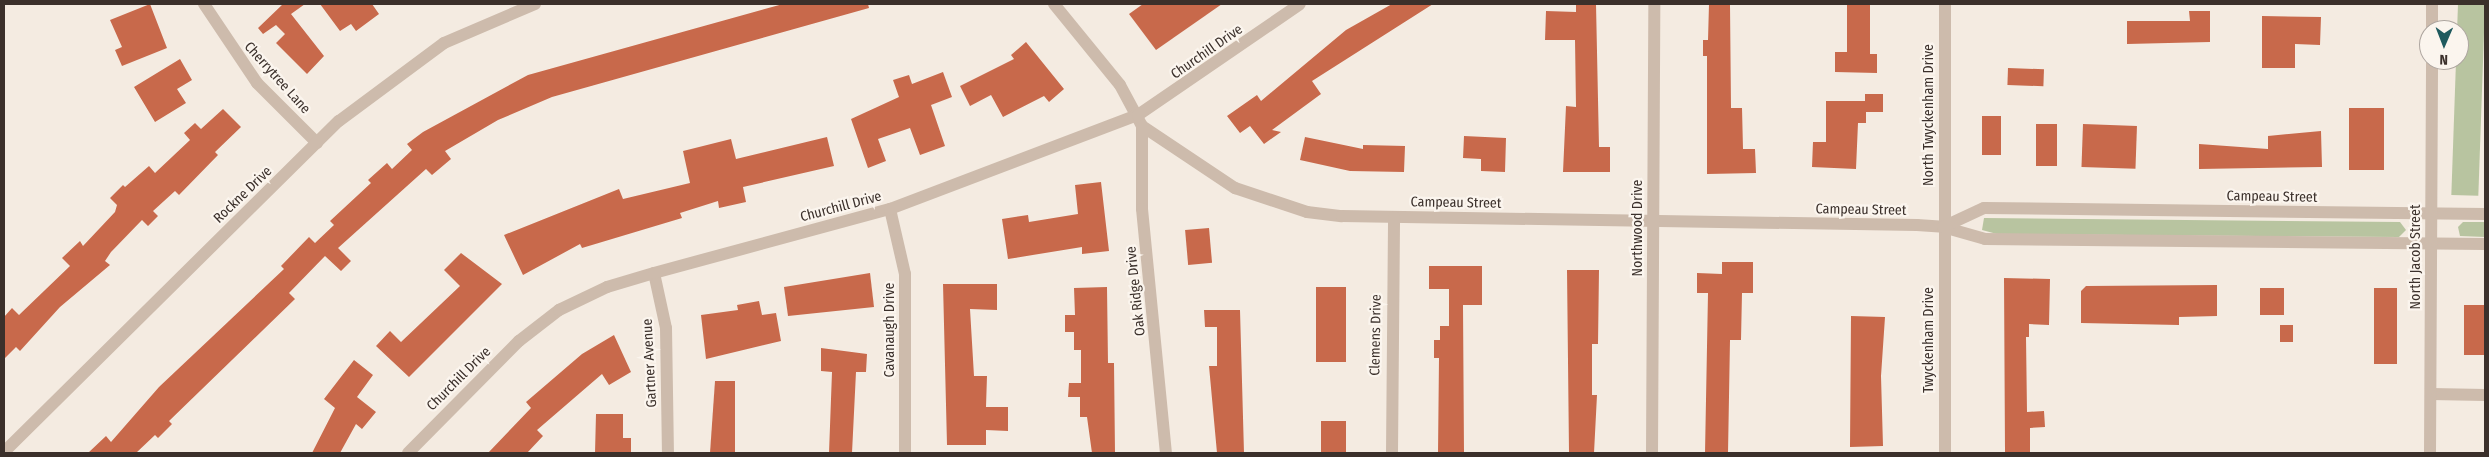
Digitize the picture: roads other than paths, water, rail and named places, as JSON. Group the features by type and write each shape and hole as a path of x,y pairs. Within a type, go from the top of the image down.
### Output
{"street":[{"name":"Cherrytree Lane","path":"204,4 257,83 317,144"},
{"name":"Rockne Drive","path":"4,452 317,144 411,64 479,26 535,4"},
{"name":"Campeau Street","path":"1054,4 1140,121 1205,171 1269,201 1324,214 1394,217 1943,227 1985,239 2485,244"},
{"name":"Churchill Drive","path":"408,453 519,341 559,310 607,287 890,209 1140,121 1300,4"},
{"name":"Northwood Drive","path":"1652,453 1654,4"},
{"name":"North Twyckenham Drive","path":"1943,227 1944,4"},
{"path":"2432,4 2432,20"},
{"name":"North Jacob Street","path":"2430,453 2432,70"},
{"name":"Oak Ridge Drive","path":"1140,121 1142,210 1166,453"},
{"name":"Campeau Street","path":"1943,227 1984,208 2485,214"},
{"name":"Cavanaugh Drive","path":"890,209 905,274 905,453"},
{"name":"Clemens Drive","path":"1392,453 1394,217"},
{"name":"Twyckenham Drive","path":"1943,227 1945,453"},
{"name":"Gartner Avenue","path":"654,273 666,328 668,453"},
{"path":"2431,394 2485,395"}]}
